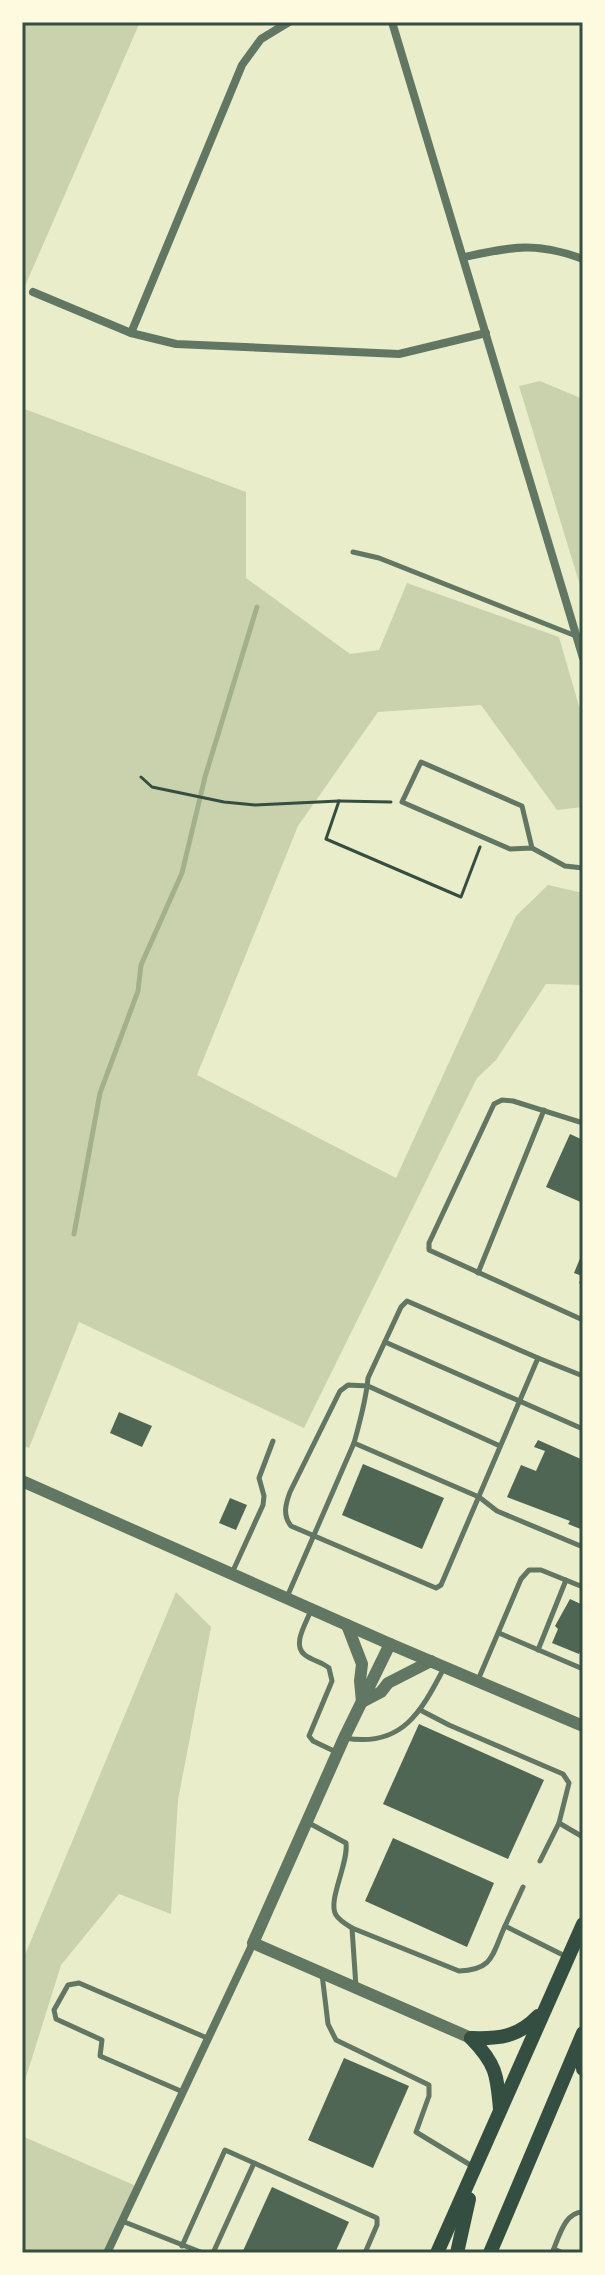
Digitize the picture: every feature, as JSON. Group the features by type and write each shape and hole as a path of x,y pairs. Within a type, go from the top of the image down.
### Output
{"main road":[{"path":"437,2253 583,1924"},
{"path":"471,2038 501,2039 525,2029 544,2011"},
{"path":"490,2253 583,2033"},
{"path":"471,2038 490,2058 498,2081 500,2113"},
{"path":"583,2061 583,2069"},
{"path":"457,2253 476,2168"}],"street":[{"path":"131,333 242,65 261,39 289,22"},
{"path":"392,22 583,658"},
{"path":"464,257 516,246 542,246 583,259"},
{"path":"33,292 131,333 176,344 399,354 486,333"},
{"path":"22,1481 583,1726"},
{"path":"347,1625 362,1664 362,1702"},
{"path":"107,2253 390,1644"},
{"path":"362,1702 381,1692 388,1683 431,1661"},
{"path":"253,1943 471,2038"}],"lane":[{"path":"353,552 379,558 576,636"},
{"path":"532,848 522,806 421,762 402,802 510,849 532,848 565,866 583,868"},
{"path":"583,1123 513,1101 502,1100 494,1104 429,1243 429,1250 583,1320"},
{"path":"478,1273 544,1110"},
{"path":"286,1598 354,1443 366,1403 368,1378 401,1307 407,1301 583,1376"},
{"path":"385,1342 583,1429"},
{"path":"500,1446 368,1386 348,1385 340,1391 290,1492 285,1507 287,1521 313,1536 436,1588 441,1585 538,1358"},
{"path":"232,1574 263,1505 260,1473 273,1441"},
{"path":"354,1443 479,1497 497,1511 583,1547"},
{"path":"478,1681 521,1579 529,1570 541,1570 583,1587"},
{"path":"538,1650 566,1580"},
{"path":"312,1609 299,1649 329,1668 332,1681 309,1736 338,1753"},
{"path":"499,1633 583,1669"},
{"path":"344,1738 367,1742 400,1729 422,1711 445,1667"},
{"path":"422,1711 563,1774 569,1783 559,1823 540,1861"},
{"path":"307,1822 346,1843 348,1853 333,1906 336,1916 352,1928 459,1971 486,1966 523,1887"},
{"path":"559,1823 583,1837"},
{"path":"505,1926 568,1957"},
{"path":"352,1928 356,1988"},
{"path":"322,1973 328,2024 336,2040 429,2085 429,2096 416,2132 476,2168"},
{"path":"183,2092 100,2056 102,2040 56,2019 54,2010 68,1985 79,1983 208,2039"},
{"path":"182,2246 225,2150 377,2218 365,2253"},
{"path":"213,2253 254,2163"},
{"path":"563,2253 553,2251 568,2217 574,2212 583,2212"},
{"path":"122,2221 203,2253"}],"path":[{"path":"141,777 152,787 255,805 402,802"},
{"path":"339,801 326,839 461,897 484,838"}],"green space":[{"path":"22,22 140,22 22,293"},
{"path":"540,381 583,399 583,595 519,386"},
{"path":"22,408 246,492 246,578 350,654 379,650 407,583 559,637 583,720 583,807 557,810 481,705 378,712 298,826 197,1075 396,1178 516,916 548,885 583,893 583,985 546,984 496,1060 477,1078 304,1428 79,1322 29,1448 22,1445"},
{"path":"176,1592 211,1627 178,1800 171,1914 119,1894 61,1965 22,2090 22,1962"},
{"path":"22,2136 136,2186 103,2253 22,2253"}],"building":[{"path":"570,1134 583,1140 583,1203 546,1187"},
{"path":"583,1251 583,1285 579,1283 582,1276 574,1273"},
{"path":"119,1412 152,1426 142,1447 110,1433"},
{"path":"538,1440 583,1460 583,1530 568,1524 570,1521 507,1497 521,1465 536,1471 545,1451 534,1447"},
{"path":"363,1464 444,1498 422,1549 342,1515"},
{"path":"230,1498 247,1505 236,1530 219,1523"},
{"path":"570,1599 583,1605 583,1644 579,1654 552,1643 558,1629 555,1626"},
{"path":"419,1724 544,1780 508,1859 383,1804"},
{"path":"393,1838 494,1883 467,1947 365,1901"},
{"path":"344,2058 409,2086 373,2168 308,2140"},
{"path":"272,2187 349,2222 335,2253 242,2253"}],"waterway":[{"path":"74,1234 100,1093 138,991 141,965 182,873 205,777 257,607"}]}
